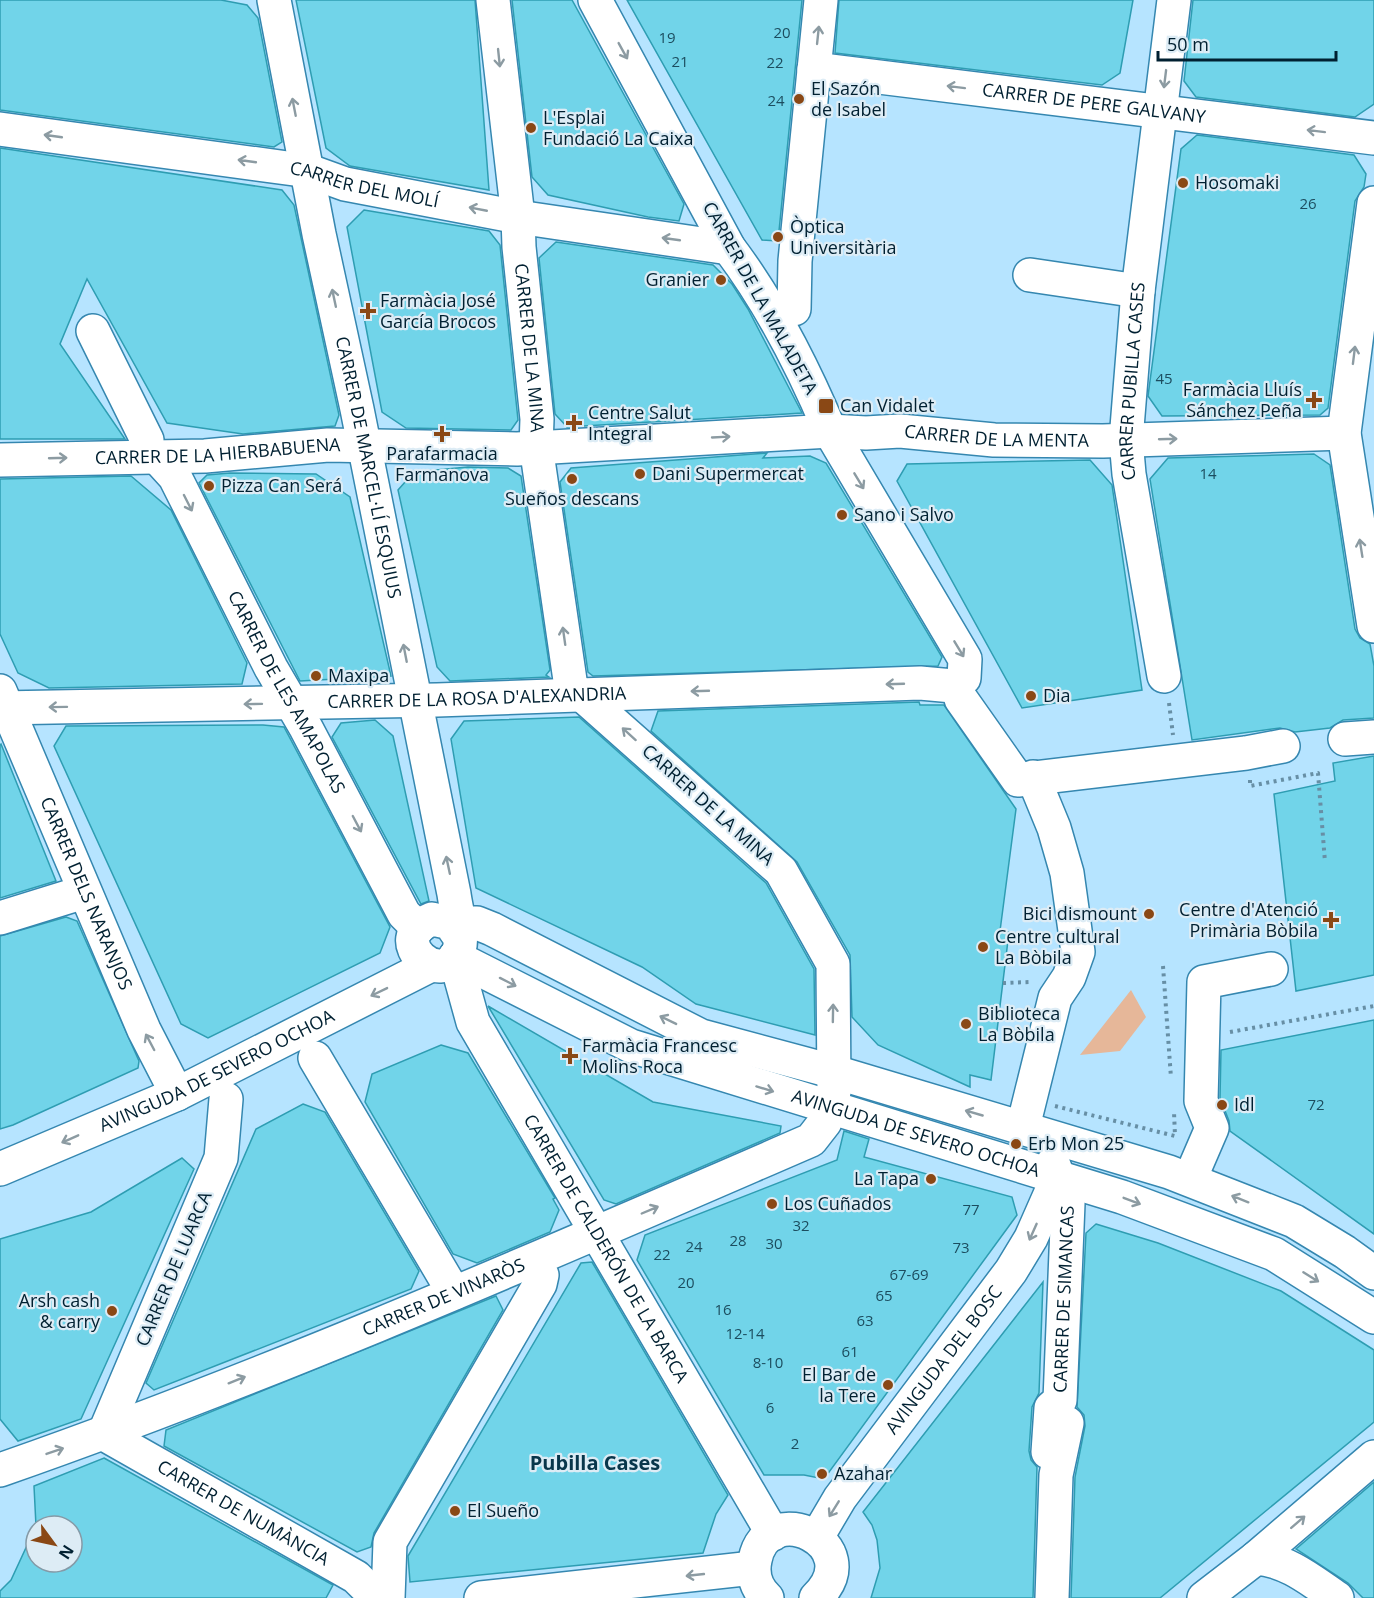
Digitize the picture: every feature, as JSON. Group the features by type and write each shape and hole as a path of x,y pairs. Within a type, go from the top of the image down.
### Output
{"street":[{"name":"CARRER DE MARCEL·LÍ ESQUIUS","path":"274,0 414,700 451,941"},
{"name":"CARRER DE LA MINA","path":"493,0 518,217 519,247 537,418 536,446 577,694 781,871 833,964 835,1072"},
{"name":"CARRER DE LA MALADETA","path":"595,0 729,248 743,267 813,391 830,430 965,659 964,678 957,692"},
{"path":"794,309 795,261 821,0"},
{"name":"CARRER PUBILLA CASES","path":"1164,676 1129,474 1126,440 1138,291 1174,0"},
{"name":"CARRER DE PERE GALVANY","path":"814,69 1374,138"},
{"name":"CARRER DEL MOLÍ","path":"0,129 309,171 345,184 518,217 729,248"},
{"path":"1374,203 1344,434 1374,626"},
{"path":"1030,275 1138,291"},
{"name":"CARRER DE LES AMAPOLAS","path":"93,331 151,448 175,477 404,914 418,928 432,919 451,941"},
{"name":"CARRER DE LA HIERBABUENA","path":"0,460 151,448 206,456 328,446 517,449 536,446 830,430"},
{"name":"CARRER DE LA MENTA","path":"830,430 866,434 900,431 994,440 1126,440 1344,434"},
{"name":"CARRER DE LA ROSA D'ALEXANDRIA","path":"2,702 414,700 920,683 957,692"},
{"path":"957,692 1025,779 1054,828 1067,873 1078,952 1069,977 1055,998 1027,1113"},
{"name":"CARRER DELS NARANJOS","path":"2,702 144,1030 177,1094"},
{"path":"1025,779 1174,749 1246,753 1282,746"},
{"path":"0,918 84,892"},
{"name":"AVINGUDA DE SEVERO OCHOA","path":"0,1169 177,1094 451,941 477,923 701,1036 835,1072 1027,1113 1059,1138 1190,1179 1294,1221 1345,1252 1374,1273"},
{"name":"AVINGUDA DE SEVERO OCHOA","path":"451,941 631,1046 829,1109 1122,1197 1274,1254 1374,1317"},
{"name":"CARRER DE CALDERÓN DE LA BARCA","path":"451,941 474,1022 773,1534"},
{"path":"1190,1179 1212,1128 1201,1101 1204,982 1271,969"},
{"path":"315,1058 454,1293"},
{"name":"CARRER DE VINARÒS","path":"0,1470 104,1434 454,1293 597,1234 811,1140 825,1122 834,1092 835,1072"},
{"name":"CARRER DE LUARCA","path":"104,1434 221,1158 226,1099"},
{"name":"CARRER DE SIMANCAS","path":"1052,1598 1056,1475 1067,1423 1060,1423 1053,1452 1048,1452 1051,1408 1060,1400 1068,1203 1052,1158 1059,1138"},
{"path":"1088,1188 1099,1150"},
{"name":"AVINGUDA DEL BOSC","path":"816,1536 840,1498 1011,1271 1031,1238 1058,1179"},
{"path":"388,1598 390,1542 540,1284 542,1275"},
{"name":"CARRER DE NUMÀNCIA","path":"104,1434 356,1577 377,1598"},
{"path":"1204,1598 1256,1558 1374,1456"},
{"path":"486,1598 762,1590 759,1549 773,1534 795,1528 816,1536 826,1548 831,1562 827,1595"},
{"path":"1256,1558 1271,1559 1298,1571 1337,1598"}],"path":[{"path":"1164,676 1174,749"},
{"path":"1246,753 1250,786 1318,773 1325,862"},
{"path":"1163,966 1172,1083"},
{"path":"1003,983 1040,981"},
{"path":"1169,1051 1202,1037 1374,1006"},
{"path":"1027,1113 1175,1136 1173,1105"}],"shaded area":[{"path":"1131,990 1146,1017 1120,1051 1080,1055"}],"building":[{"path":"0,0 221,0 247,5 258,18 282,142 274,147 0,110"},
{"path":"296,0 475,0 489,190 350,166 326,148"},
{"path":"512,0 572,0 684,204 679,221 648,217 548,195 532,177"},
{"path":"627,0 802,0 778,241 762,240"},
{"path":"839,0 1133,0 1120,73 1102,85 835,53"},
{"path":"1193,0 1374,0 1374,104 1355,117 1196,97 1184,81"},
{"path":"1197,135 1354,155 1366,174 1364,187 1355,201 1328,408 1320,415 1162,416 1148,396 1181,149"},
{"path":"0,148 282,190 294,205 339,415 335,426 243,434 167,423 87,279 60,344 125,439 0,439"},
{"path":"364,210 489,231 500,245 518,420 511,430 406,428 382,412 347,227"},
{"path":"556,242 713,265 732,284 748,309 802,413 567,427 555,414 539,258"},
{"path":"767,453 763,458 810,456 826,463 942,657 938,666 593,676 588,672 560,482 571,468"},
{"path":"1314,454 1330,465 1355,629 1360,638 1370,644 1374,666 1374,718 1343,720 1330,728 1295,732 1280,728 1192,740 1150,479 1168,458"},
{"path":"1090,460 1112,485 1142,690 1022,708 897,481 907,464"},
{"path":"468,467 508,468 521,476 550,670 546,675 549,677 450,681 437,667 398,490 414,472"},
{"path":"316,474 350,497 391,676 300,681 199,483 207,475"},
{"path":"131,476 171,510 247,663 242,684 49,688 18,673 0,634 0,479"},
{"path":"919,702 920,705 944,705 1016,809 1000,931 1009,932 991,1080 970,1075 970,1087 878,1045 852,1017 850,955 797,862 651,731 658,711"},
{"path":"579,717 766,883 814,969 815,1035 696,1004 642,967 476,888 451,739 464,721"},
{"path":"375,720 393,736 429,901 421,904 332,737 341,723"},
{"path":"263,725 284,727 390,927 380,953 208,1038 181,1024 54,746 66,726"},
{"path":"0,745 56,881 0,898"},
{"name":"Centre d'Atenció Primària Bòbila","path":"1374,756 1374,975 1296,991 1274,794 1335,781 1333,763"},
{"path":"66,917 77,921 139,1061 138,1068 0,1129 0,936"},
{"path":"488,1006 653,1102 781,1126 780,1133 616,1204 604,1200"},
{"path":"1374,1020 1374,1234 1230,1131 1229,1121 1220,1098 1221,1050"},
{"path":"441,1045 468,1053 555,1198 553,1199 559,1210 550,1232 477,1263 453,1254 365,1102 372,1074"},
{"path":"303,1104 325,1112 419,1271 411,1289 154,1390 146,1383 256,1129"},
{"path":"844,1131 869,1139 864,1157 1012,1197 1017,1215 824,1479 804,1475 764,1475 637,1260 645,1235 837,1160"},
{"path":"182,1158 194,1169 81,1419 18,1441 0,1419 0,1239 91,1212"},
{"path":"1096,1224 1158,1243 1281,1291 1374,1350 1374,1422 1160,1598 1071,1598 1075,1477 1085,1426 1084,1415 1077,1407 1086,1233"},
{"path":"592,1262 728,1495 716,1514 703,1553 410,1582 408,1556 581,1263"},
{"path":"1043,1282 1039,1393 1032,1407 1029,1451 1031,1460 1037,1467 1033,1598 871,1598 880,1568 877,1540 872,1525 863,1512"},
{"path":"496,1296 503,1310 374,1533 371,1547 357,1552 164,1446 166,1430"},
{"path":"104,1458 333,1585 326,1598 0,1598 0,1591 11,1580 24,1552 24,1574 84,1574 84,1514 35,1514 34,1486"},
{"path":"1374,1482 1374,1598 1363,1598 1348,1583 1296,1549"}],"place":[{"name":"El Sazón de Isabel","path":"799,99"},
{"name":"L'Esplai Fundació La Caixa","path":"531,128"},
{"name":"Hosomaki","path":"1183,183"},
{"name":"Òptica Universitària","path":"778,237"},
{"name":"Granier","path":"721,280"},
{"name":"Farmàcia José García Brocos","path":"368,311"},
{"name":"Farmàcia Lluís Sánchez Peña","path":"1314,400"},
{"name":"Can Vidalet","path":"826,406"},
{"name":"Centre Salut Integral","path":"574,423"},
{"name":"Parafarmacia Farmanova","path":"442,434"},
{"name":"Dani Supermercat","path":"640,474"},
{"name":"Sueños descans","path":"572,479"},
{"name":"Pizza Can Será","path":"209,486"},
{"name":"Sano i Salvo","path":"842,515"},
{"name":"Maxipa","path":"316,676"},
{"name":"Dia","path":"1031,696"},
{"name":"Bici dismount","path":"1149,914"},
{"name":"Centre d'Atenció Primària Bòbila","path":"1331,920"},
{"name":"Centre cultural La Bòbila","path":"983,947"},
{"name":"Biblioteca La Bòbila","path":"966,1024"},
{"name":"Farmàcia Francesc Molins Roca","path":"570,1056"},
{"name":"Idl","path":"1222,1105"},
{"name":"Erb Mon 25","path":"1016,1144"},
{"name":"La Tapa","path":"931,1179"},
{"name":"Los Cuñados","path":"772,1204"},
{"name":"Arsh cash & carry","path":"112,1311"},
{"name":"El Bar de la Tere","path":"888,1385"},
{"name":"Azahar","path":"822,1474"},
{"name":"El Sueño","path":"455,1511"}],"district":[{"name":"Pubilla Cases","path":"595,1463"}]}
